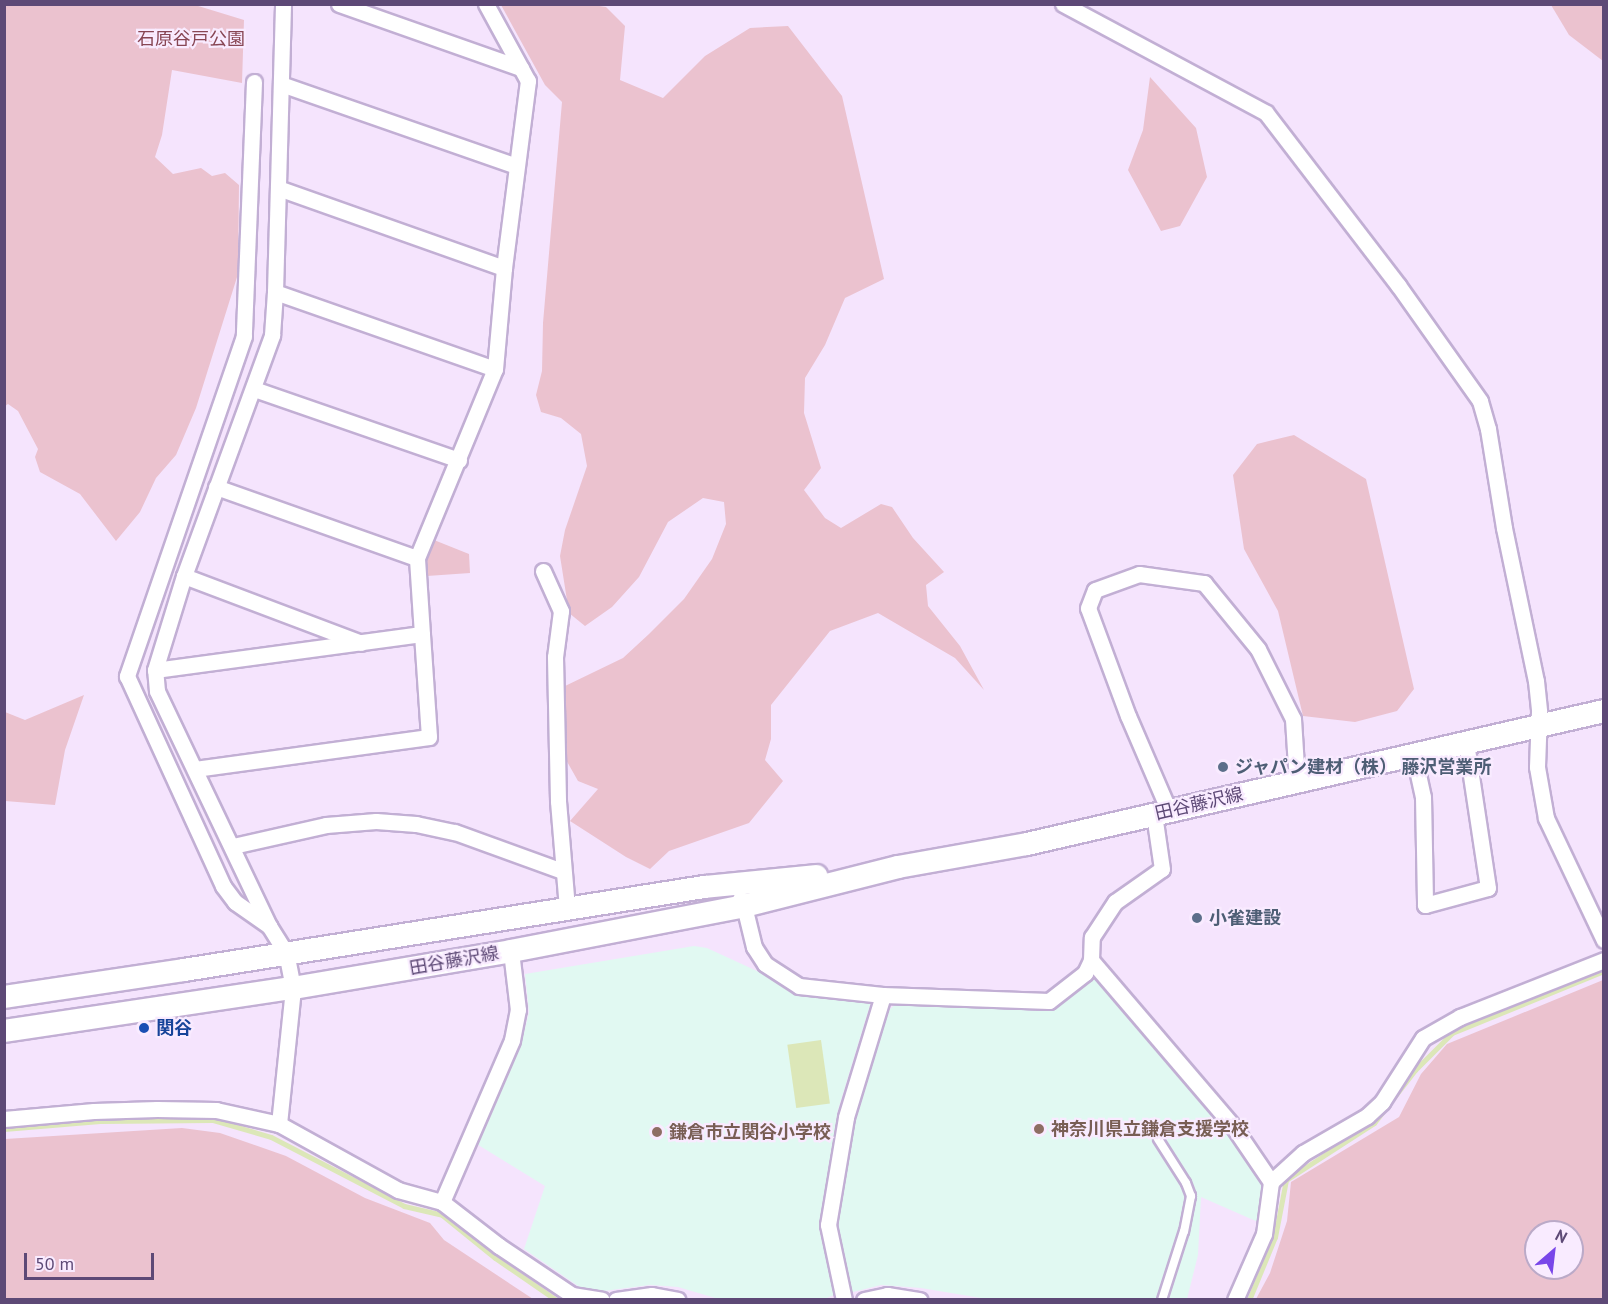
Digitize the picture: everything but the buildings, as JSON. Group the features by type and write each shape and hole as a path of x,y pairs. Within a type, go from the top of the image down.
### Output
{"main road":[{"name":"田谷藤沢線","path":"4,1031 293,988 512,951 744,906 898,867 1026,844 1604,711"},
{"name":"田谷藤沢線","path":"4,997 718,886 898,867"}],"street":[{"path":"279,1124 293,988 286,953 269,926 233,846 157,691 155,670 184,576 272,335 283,4"},
{"path":"339,4 521,68"},
{"path":"195,769 429,737 417,558 495,369 504,268 528,81 486,4"},
{"path":"1063,4 1266,112 1398,285 1480,401 1488,429 1504,528 1536,681 1539,727 1537,767 1546,818 1604,940"},
{"path":"254,82 244,336 127,676 223,886 234,902 269,926"},
{"path":"281,84 516,166"},
{"path":"278,189 504,268"},
{"path":"275,292 495,369"},
{"path":"254,389 459,460"},
{"path":"216,487 417,558"},
{"path":"543,572 561,610 555,657 562,871 567,908"},
{"path":"718,886 735,894 744,906 754,946 765,964 799,986 883,995 1048,1001 1085,973 1091,960 1092,937 1101,919 1115,902 1162,869 1162,813 1088,608 1095,590 1139,574 1204,583 1257,649 1293,719 1297,782"},
{"path":"184,576 364,644"},
{"path":"155,670 364,644 422,634"},
{"path":"1414,756 1423,797 1425,905 1488,888 1466,743"},
{"path":"233,846 326,825 376,821 417,824 455,832 562,871"},
{"path":"442,1202 512,1040 518,1010 512,951"},
{"path":"1091,960 1233,1126 1271,1182"},
{"path":"1235,1299 1264,1234 1271,1182 1303,1153 1368,1116 1382,1102 1423,1038 1460,1017 1604,960"},
{"path":"844,1299 828,1225 846,1117 883,995"},
{"path":"4,1119 94,1111 216,1110 279,1124 398,1190 442,1202 499,1246 572,1295 602,1299"},
{"path":"616,1299 652,1295 678,1299"},
{"path":"864,1299 887,1295 920,1299"}],"lane":[{"path":"1158,1139 1186,1183 1191,1196 1184,1231 1162,1299"}],"shaded area":[{"name":"鎌倉市立関谷小学校","path":"694,946 707,948 803,992 871,1002 838,1110 819,1227 834,1295 822,1300 722,1300 678,1287 650,1285 596,1292 581,1288 524,1249 545,1186 475,1143 522,1041 529,1012 525,974"},
{"name":"神奈川県立鎌倉支援学校","path":"1098,978 1209,1111 1211,1110 1248,1158 1261,1184 1263,1199 1258,1222 1201,1197 1198,1255 1187,1299 987,1299 921,1288 881,1285 849,1293 834,1229 846,1147 868,1068 889,1010 899,1001 1056,1001 1090,979"},
{"path":"821,1040 830,1103 796,1108 787,1045"}],"green space":[{"name":"石原谷戸公園","path":"5,4 195,5 244,20 242,83 172,70 162,135 155,157 173,174 201,168 212,176 225,173 239,185 238,274 196,408 176,455 156,478 140,512 116,541 80,494 40,472 35,457 38,449 18,411 8,404 5,406"},
{"path":"586,4 606,7 625,26 620,80 663,98 705,56 750,28 788,26 842,96 884,279 845,298 825,345 805,378 804,413 821,468 804,490 825,518 841,528 881,504 892,507 913,538 944,572 926,585 928,606 960,646 984,690 955,658 878,613 830,631 771,705 771,739 765,760 783,781 749,823 669,851 650,869 626,857 570,821 598,789 578,781 565,758 563,687 623,658 684,599 712,559 726,524 724,502 703,498 668,522 639,577 612,607 585,626 569,613 560,556 565,530 587,466 581,434 561,418 541,412 536,395 542,371 543,323 562,102 545,85 501,5"},
{"path":"1551,5 1603,5 1603,61 1569,35"},
{"path":"1150,77 1196,128 1207,177 1180,226 1161,231 1128,170 1143,130"},
{"path":"1294,435 1366,479 1414,689 1397,711 1355,722 1303,716 1278,611 1244,549 1233,475 1257,444"},
{"path":"434,540 469,554 470,573 427,576 426,558"},
{"path":"84,695 65,750 55,805 5,801 5,712 25,720"},
{"path":"1603,980 1603,1299 1256,1299 1270,1273 1287,1221 1291,1182 1399,1117 1421,1074 1447,1044"},
{"path":"182,1128 220,1133 286,1156 365,1198 430,1223 444,1240 533,1299 5,1299 5,1139"}],"waterway":[{"path":"1249,1300 1275,1237 1286,1180 1374,1123 1415,1070 1452,1033 1604,971"},
{"path":"4,1129 100,1121 213,1120 271,1137 404,1206 442,1215 495,1258 556,1300"}],"place":[{"name":"ジャパン建材（株） 藤沢営業所","path":"1223,767"},
{"name":"小雀建設","path":"1197,918"},
{"name":"関谷","path":"144,1028"},
{"name":"神奈川県立鎌倉支援学校","path":"1039,1129"},
{"name":"鎌倉市立関谷小学校","path":"657,1132"}]}
